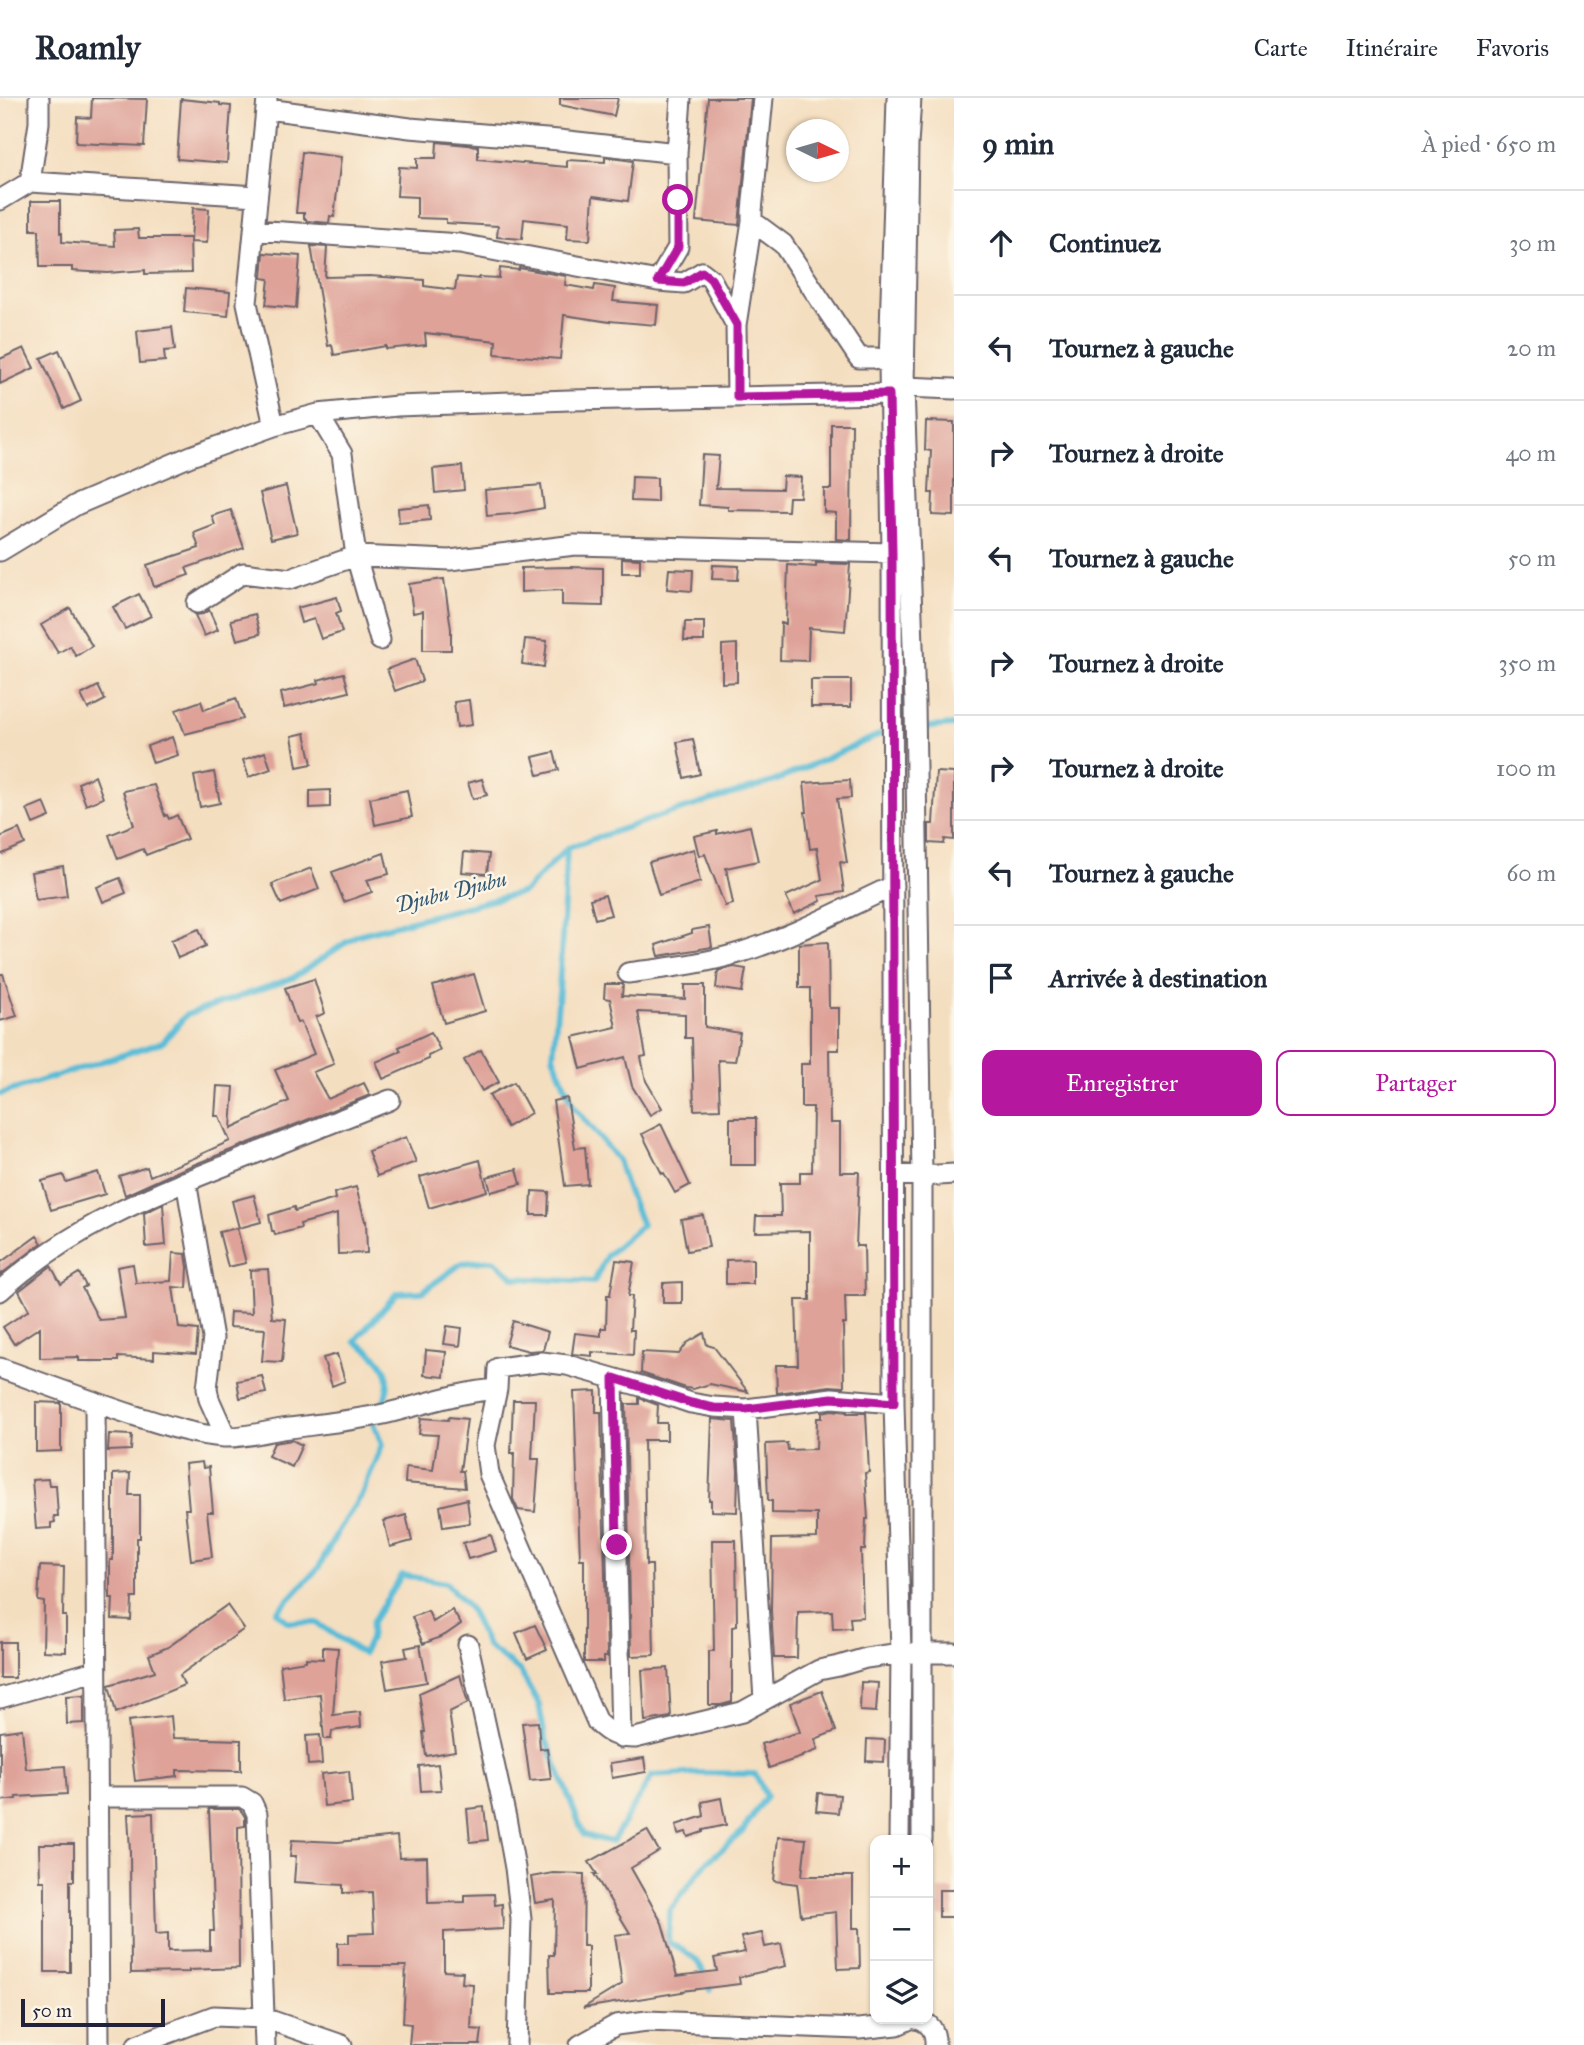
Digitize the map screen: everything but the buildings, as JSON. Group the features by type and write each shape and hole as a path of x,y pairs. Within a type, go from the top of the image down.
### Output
{"street":[{"path":"30,182 39,123 39,98"},
{"path":"658,281 678,247 677,153 681,98"},
{"path":"737,397 737,325 752,221 763,98"},
{"path":"897,98 888,364 897,391 915,704 922,1176 922,1835"},
{"path":"899,1835 901,1653 894,1403 892,553 911,98"},
{"path":"274,426 247,303 267,104 410,128 677,153"},
{"path":"0,200 30,182 257,196"},
{"path":"752,221 783,244 859,358 876,358 888,364"},
{"path":"254,230 460,244 658,281 684,283 702,272 711,279 737,325"},
{"path":"0,551 76,505 191,456 274,426 318,414 410,406 954,389"},
{"path":"318,414 342,454 356,556 380,640"},
{"path":"197,603 243,573 290,579 356,556 450,560 575,545 892,553"},
{"path":"628,973 696,963 739,953 779,939 893,886"},
{"path":"0,1291 80,1232 125,1208 390,1100"},
{"path":"894,1174 954,1174"},
{"path":"186,1181 213,1338 207,1388 209,1399 226,1437"},
{"path":"894,1403 832,1398 746,1409 714,1408 567,1365 541,1362 498,1368 498,1390 485,1445 488,1474 597,1722 607,1732 621,1738 635,1738 742,1712 819,1670 866,1658 901,1653 954,1653"},
{"path":"0,1368 179,1429 226,1437 381,1414 473,1391 498,1390"},
{"path":"614,1378 621,1738"},
{"path":"95,1402 99,2045"},
{"path":"746,1409 764,1700"},
{"path":"468,1645 517,1881 521,1919 517,2045"},
{"path":"0,1698 95,1671"},
{"path":"98,1797 242,1797 252,1804 257,1814 265,2045"},
{"path":"137,2045 214,2016 264,2018 342,2045"},
{"path":"580,2045 616,2025 647,2021 859,2029 916,2024 954,2031"},
{"path":"892,2045 892,2036 916,2024"}],"waterway":[{"name":"Djubu Djubu","path":"0,1094 163,1042 186,1015 293,978 357,935 524,892 567,848 775,781 890,730 954,725"},
{"path":"567,848 553,1056 573,1105 618,1160 642,1225 607,1255 594,1282 515,1278 493,1260 462,1263 422,1292 397,1293 355,1341 378,1359 387,1376 386,1396 374,1423 382,1445 361,1496 319,1567 277,1612 288,1622 317,1623 363,1654 370,1639 372,1622 402,1575 446,1583 470,1609 487,1646 520,1671 539,1705 545,1737 584,1835 612,1842 652,1776 755,1774 766,1796 742,1832 706,1863 670,1910 668,1942 696,1960 704,1972 710,1990"}],"route":[{"path":"617,1545 614,1378 714,1408 746,1409 832,1398 894,1403 892,553 889,394 737,397 737,325 711,279 702,272 684,283 658,281 678,247 678,200"}]}
